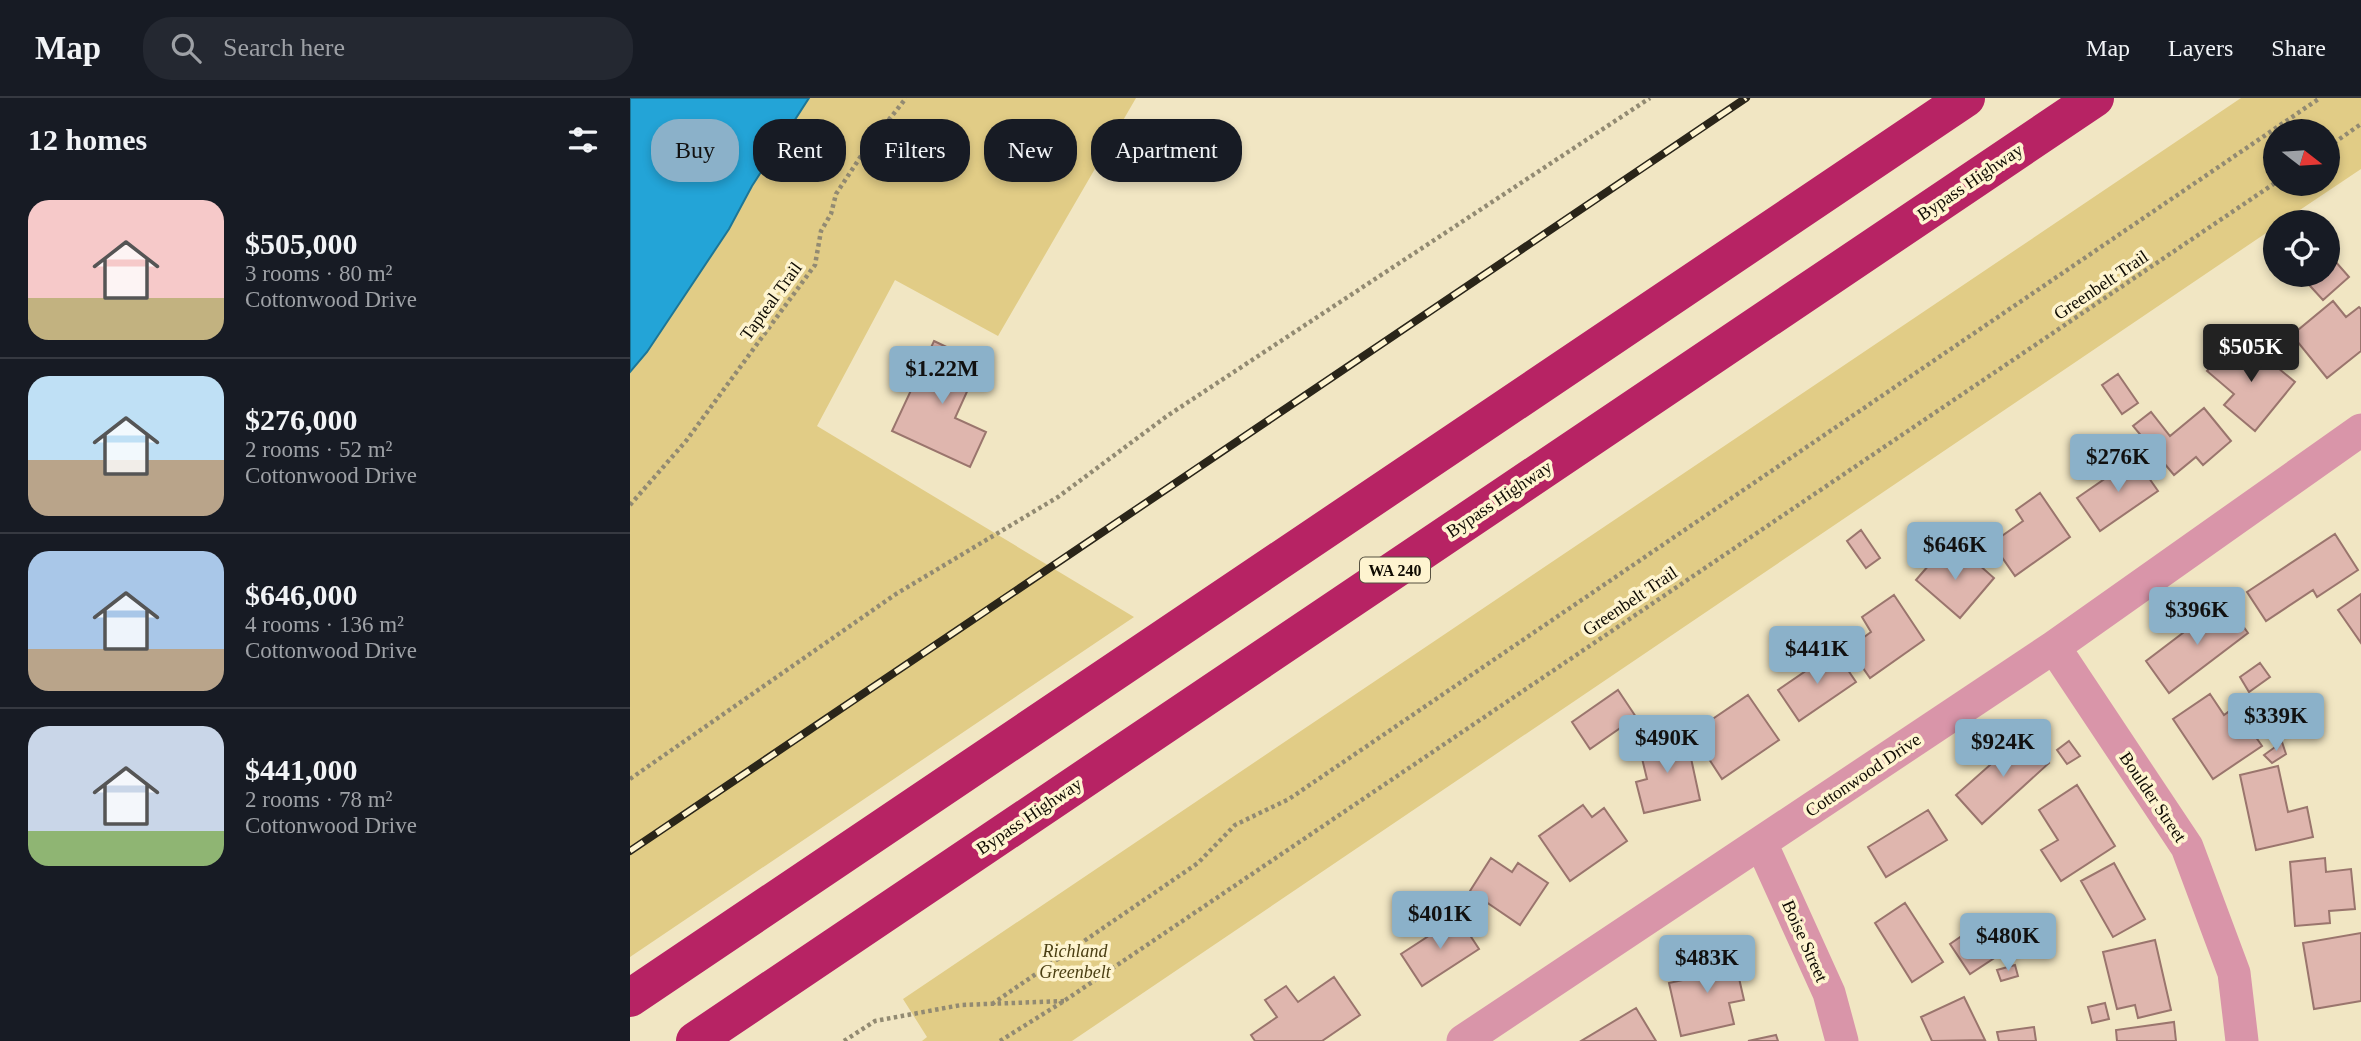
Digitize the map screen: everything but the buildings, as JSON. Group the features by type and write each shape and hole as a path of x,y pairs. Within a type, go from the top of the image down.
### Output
{"highway":[{"path":"630,998 1966,98"},
{"name":"Bypass Highway","path":"695,1041 2095,98"}],"street":[{"name":"Cottonwood Drive","path":"1463,1041 2357,442"},
{"name":"Boulder Street","path":"2054,647 2187,847 2234,973 2242,1041"},
{"name":"Boise Street","path":"1761,843 1829,993 1842,1041"}],"path":[{"name":"Tapteal Trail","path":"630,505 686,441 815,265 821,231 831,214 836,194 865,150 906,98"},
{"path":"630,779 897,594 1058,497 1167,416 1650,98"},
{"path":"992,1004 1198,863 1235,825 1300,792 2320,98"},
{"path":"2340,139 2361,124"},
{"name":"Greenbelt Trail","path":"1000,1041 1064,1001 2263,191"},
{"path":"844,1041 875,1021 961,1005 1064,1001"}],"green space":[{"path":"809,98 1136,98 1124,119 1091,119 1091,176 998,336 895,280 817,426 1134,617 630,957 630,372 647,352 729,229 755,182 846,182 846,119 795,119"},
{"name":"Richland Greenbelt","path":"2241,98 2361,98 2361,169 2340,183 2340,119 2263,119 2263,196 2321,196 2300,210 2263,210 2263,235 1072,1041 922,1041 927,1037 903,999"}],"water":[{"path":"630,98 809,98 795,119 753,119 755,182 729,229 647,352 630,372"}],"railway":[{"path":"630,851 1746,98"}]}
